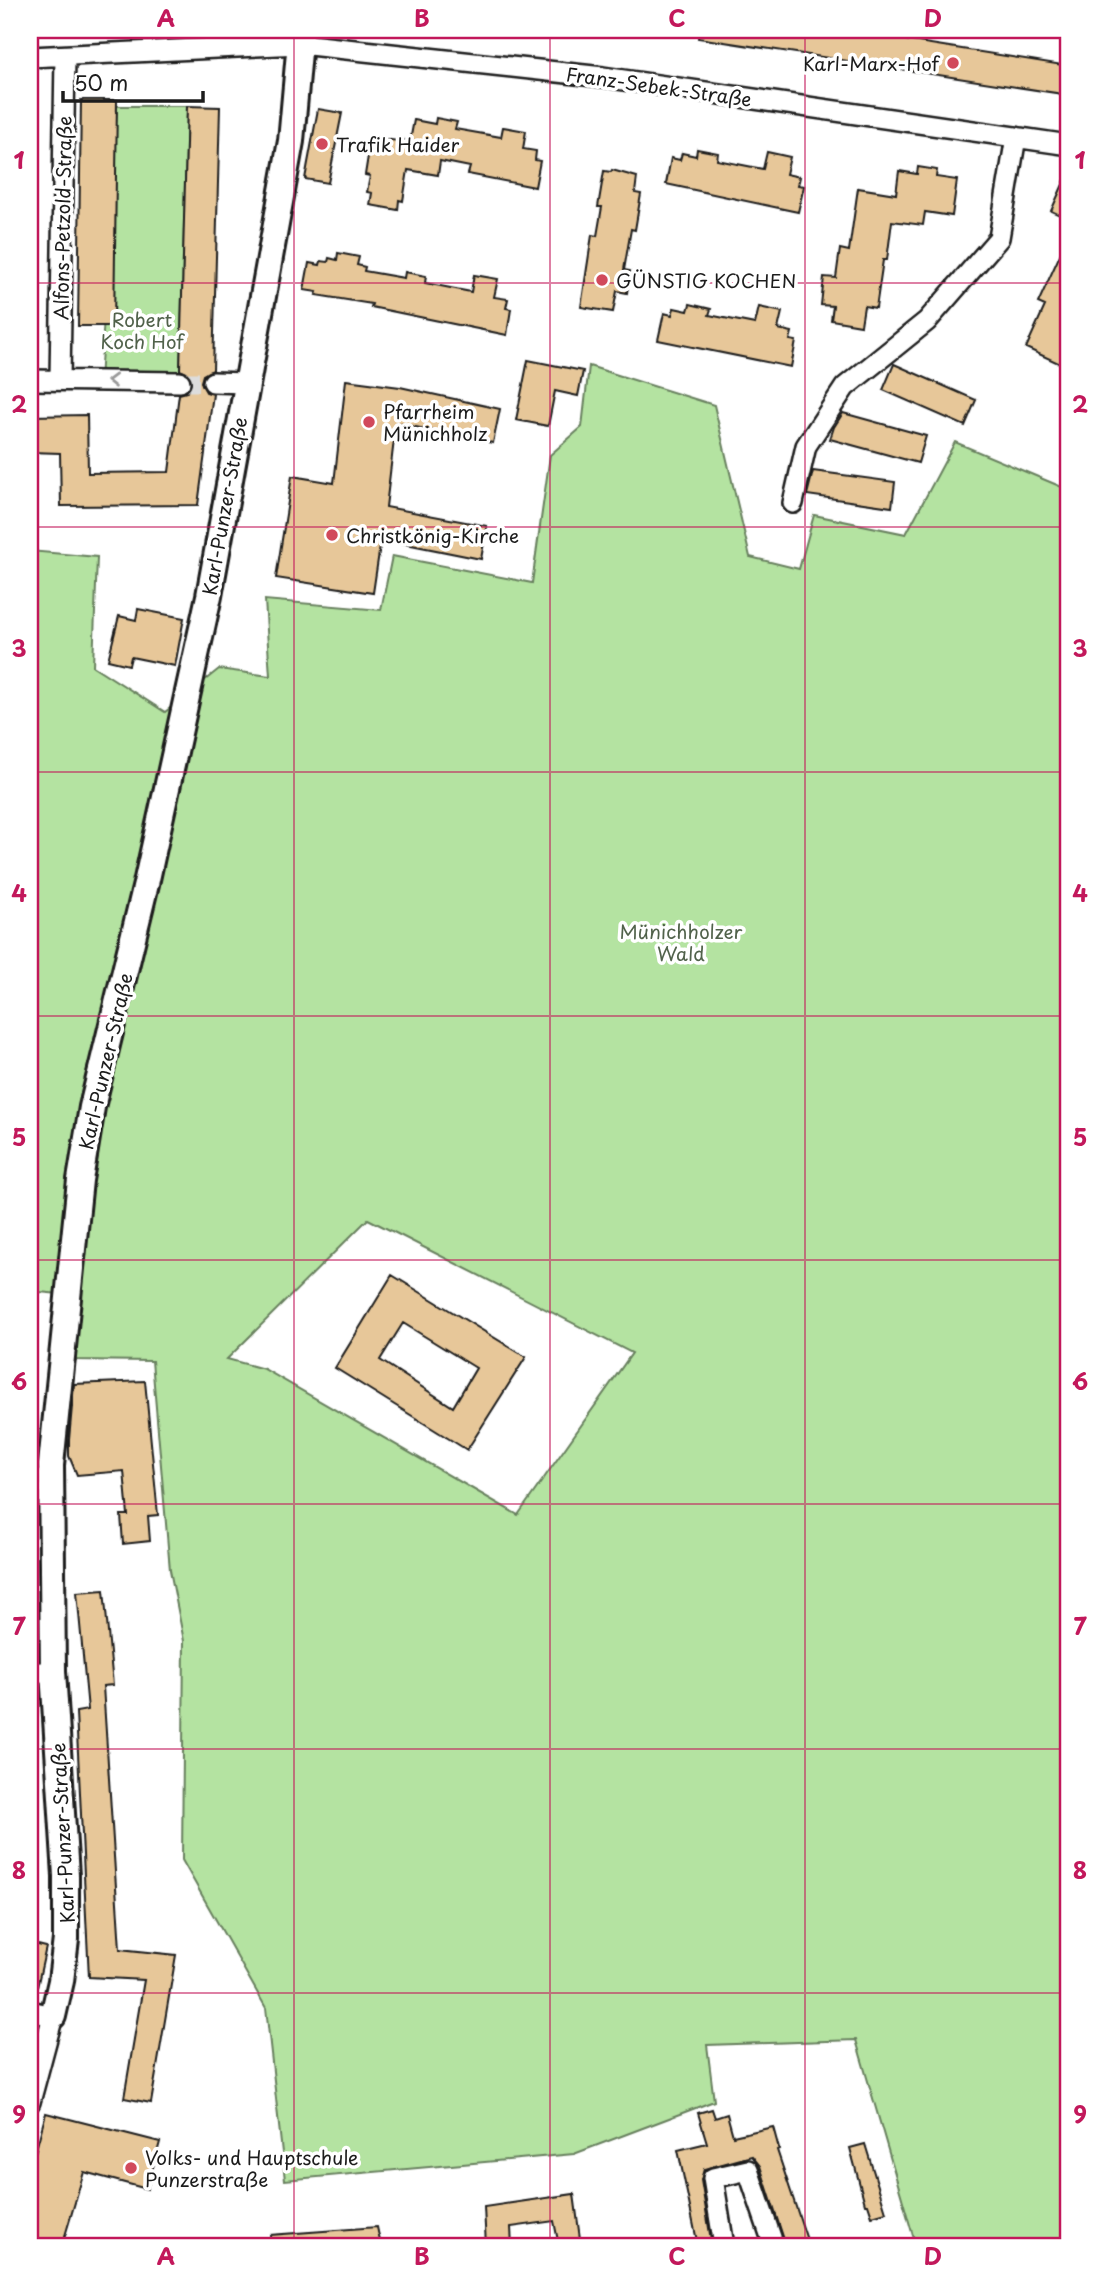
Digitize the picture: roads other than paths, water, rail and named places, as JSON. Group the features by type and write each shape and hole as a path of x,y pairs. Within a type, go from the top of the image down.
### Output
{"street":[{"name":"Franz-Sebek-Straße","path":"30,57 301,37 603,77 1069,145"},
{"name":"Karl-Punzer-Straße","path":"30,2102 41,2013 61,1981 66,1927 66,1876 41,1672 51,1465 80,1180 92,1107 146,884 209,596 291,141 301,37"},
{"name":"Alfons-Petzold-Straße","path":"60,380 65,56"},
{"path":"793,503 806,446 845,387 927,321 999,238 1016,137"},
{"path":"30,380 180,382"},
{"path":"213,382 246,383"},
{"path":"724,2246 713,2178 748,2170 774,2246"}],"tunnel":[{"path":"180,382 213,382"}],"place":[{"name":"Karl-Marx-Hof","path":"953,63"},
{"name":"Trafik Haider","path":"322,144"},
{"name":"GÜNSTIG KOCHEN","path":"602,280"},
{"name":"Pfarrheim Münichholz","path":"369,422"},
{"name":"Christkönig-Kirche","path":"332,535"},
{"name":"Volks- und Hauptschule Punzerstraße","path":"131,2168"}],"park label":[{"name":"Robert Koch Hof","path":"142,330"},
{"name":"Münichholzer Wald","path":"681,942"}]}
